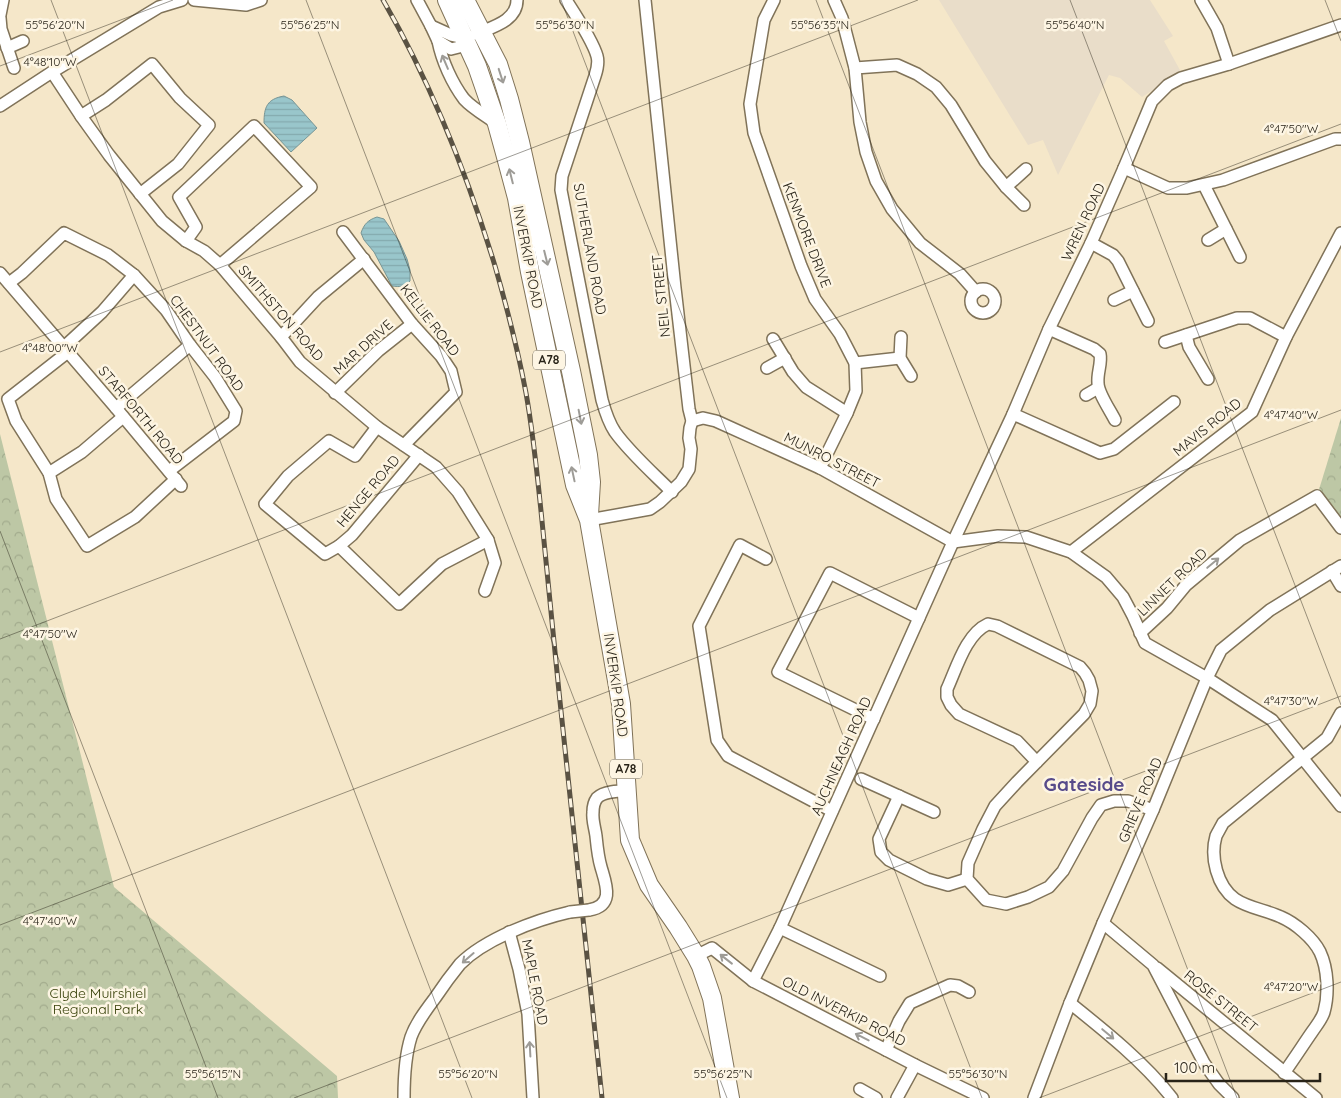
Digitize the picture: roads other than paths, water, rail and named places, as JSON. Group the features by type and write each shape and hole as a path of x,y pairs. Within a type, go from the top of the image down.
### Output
{"highway":[{"name":"INVERKIP ROAD","path":"447,0 477,66 497,124 517,198 530,272 575,486 589,520 621,704 630,840 649,885 696,956 712,998 730,1098"},
{"name":"INVERKIP ROAD","path":"465,0 498,64 509,99 567,352 588,454 591,482 589,520"}],"street":[{"path":"4,0 0,17 0,29 14,68"},
{"path":"0,106 52,72 160,7 182,0"},
{"path":"194,0 246,5 261,0"},
{"path":"417,0 432,26 451,78 465,100 497,124"},
{"path":"438,41 451,49 459,47 465,38 511,17 516,9 517,0"},
{"name":"SUTHERLAND ROAD","path":"566,0 598,58 598,67 562,176 561,190 602,400 615,432 629,449 672,492"},
{"name":"NEIL STREET","path":"589,520 650,509 672,492 689,469 691,449 689,438 692,421 688,409 645,0"},
{"name":"KENMORE DRIVE","path":"774,0 764,20 750,104 754,133 801,266 815,299 840,334 855,363 856,391 820,468"},
{"path":"834,0 842,18 855,68 860,122 866,152 876,181 892,209 920,242 960,274 976,292"},
{"path":"1200,0 1217,28 1229,64"},
{"name":"WREN ROAD","path":"953,542 1013,414 1049,329 1091,243 1152,101 1168,85 1181,78 1229,64 1341,25"},
{"path":"432,26 451,35 465,38"},
{"path":"7,48 22,40"},
{"path":"81,116 106,100 152,64 180,98 209,125 178,164 140,194"},
{"path":"855,68 896,66 917,74 936,87 951,105 985,161 1006,187 1024,205"},
{"name":"SMITHSTON ROAD","path":"52,72 109,155 162,221 220,265 300,362 377,427 436,467 458,492 488,540 496,563 485,591"},
{"path":"186,241 196,227 179,197 254,126 311,187 220,265"},
{"path":"1124,168 1168,188 1187,188 1244,173 1335,139 1341,139"},
{"path":"1006,187 1026,169"},
{"path":"1204,185 1240,257"},
{"path":"1208,240 1226,230"},
{"name":"KELLIE ROAD","path":"344,232 412,324 441,356 451,371 456,392 404,445"},
{"name":"CHESTNUT ROAD","path":"9,283 64,233 108,255 134,276 166,310 190,345 215,376 236,411 234,421 135,517 87,546 56,499 49,474"},
{"name":"MAVIS ROAD","path":"1071,552 1252,412 1286,337 1341,234"},
{"path":"1091,243 1113,255 1118,261 1148,321"},
{"path":"281,337 318,297 364,259"},
{"name":"STARFORTH ROAD","path":"0,273 176,479"},
{"path":"134,276 66,350 8,399 16,421 49,474 82,452 120,412 190,345"},
{"path":"1114,300 1133,291"},
{"path":"1165,342 1237,318 1250,318 1286,337"},
{"name":"MAR DRIVE","path":"335,393 378,351 412,324"},
{"path":"1049,329 1094,349 1100,354 1098,388 1115,420"},
{"path":"1186,335 1189,348 1208,380"},
{"path":"901,337 900,358 911,376"},
{"path":"773,339 793,372 806,387 847,413"},
{"path":"768,368 785,358"},
{"path":"855,363 900,358"},
{"path":"1086,395 1098,388"},
{"path":"1013,414 1100,453 1114,450 1174,402"},
{"name":"MUNRO STREET","path":"692,421 703,418 716,421 820,468 953,542"},
{"path":"377,427 355,456 329,441 288,476 265,504 325,554 339,546 399,604 442,564 488,540"},
{"name":"HENGE ROAD","path":"339,546 352,535 418,455"},
{"name":"LINNET ROAD","path":"1140,633 1167,608 1186,585 1240,540 1317,496 1341,528"},
{"path":"953,542 998,536 1026,536 1071,552 1106,577 1123,597 1145,643 1207,678 1272,720 1341,806"},
{"name":"AUCHNEAGH ROAD","path":"753,981 780,928 953,542"},
{"path":"766,559 740,544 699,626 717,740 728,756 832,812"},
{"path":"1337,569 1341,586"},
{"name":"GRIEVE ROAD","path":"1034,1098 1103,923 1153,810 1207,678 1221,650 1270,610 1337,569"},
{"path":"874,719 778,672 830,573 919,618"},
{"path":"1037,762 1017,741 959,714 951,705 947,696 947,689 969,641 978,630 988,624 997,626 1080,667 1089,680 1092,691 1090,704 1084,714 995,806 983,829 968,863 967,879 986,900 1006,904 1028,897 1049,887 1063,871 1092,818 1101,806 1114,800 1128,802 1153,810"},
{"path":"1284,1073 1324,1014 1327,982 1320,953 1314,942 1282,917 1238,901 1227,891 1216,870 1214,853 1216,836 1223,823 1327,738 1341,713"},
{"path":"861,779 934,812"},
{"path":"404,1098 411,1037 420,1020 450,976 461,964 473,953 509,932 540,920 570,912 594,910 602,905 607,888 601,866 592,814 594,803 601,795 627,791"},
{"path":"899,796 879,839 881,852 889,860 927,879 948,885 967,879"},
{"name":"ROSE STREET","path":"1103,923 1316,1098"},
{"path":"780,928 880,976"},
{"name":"MAPLE ROAD","path":"509,932 528,1014 533,1098"},
{"name":"OLD INVERKIP ROAD","path":"696,956 712,948 753,981 983,1098"},
{"path":"1153,966 1204,1064 1219,1084 1233,1098"},
{"path":"886,1050 899,1020 910,1003 950,985 958,986 969,992"},
{"path":"1070,1003 1115,1040 1163,1086 1172,1098"},
{"path":"897,1098 915,1065"},
{"path":"860,1089 876,1098"}],"water":[{"path":"284,96 292,100 317,128 291,152 264,123 266,108 270,102"},
{"path":"377,217 384,219 399,241 407,259 410,281 404,285 392,286 374,252 361,233 367,223"}],"railway":[{"path":"383,0 417,64 460,163 495,266 523,377 536,467 602,1098"}],"district":[{"name":"Gateside","path":"1084,784"}],"park label":[{"name":"Clyde Muirshiel Regional Park","path":"98,1002"}]}
